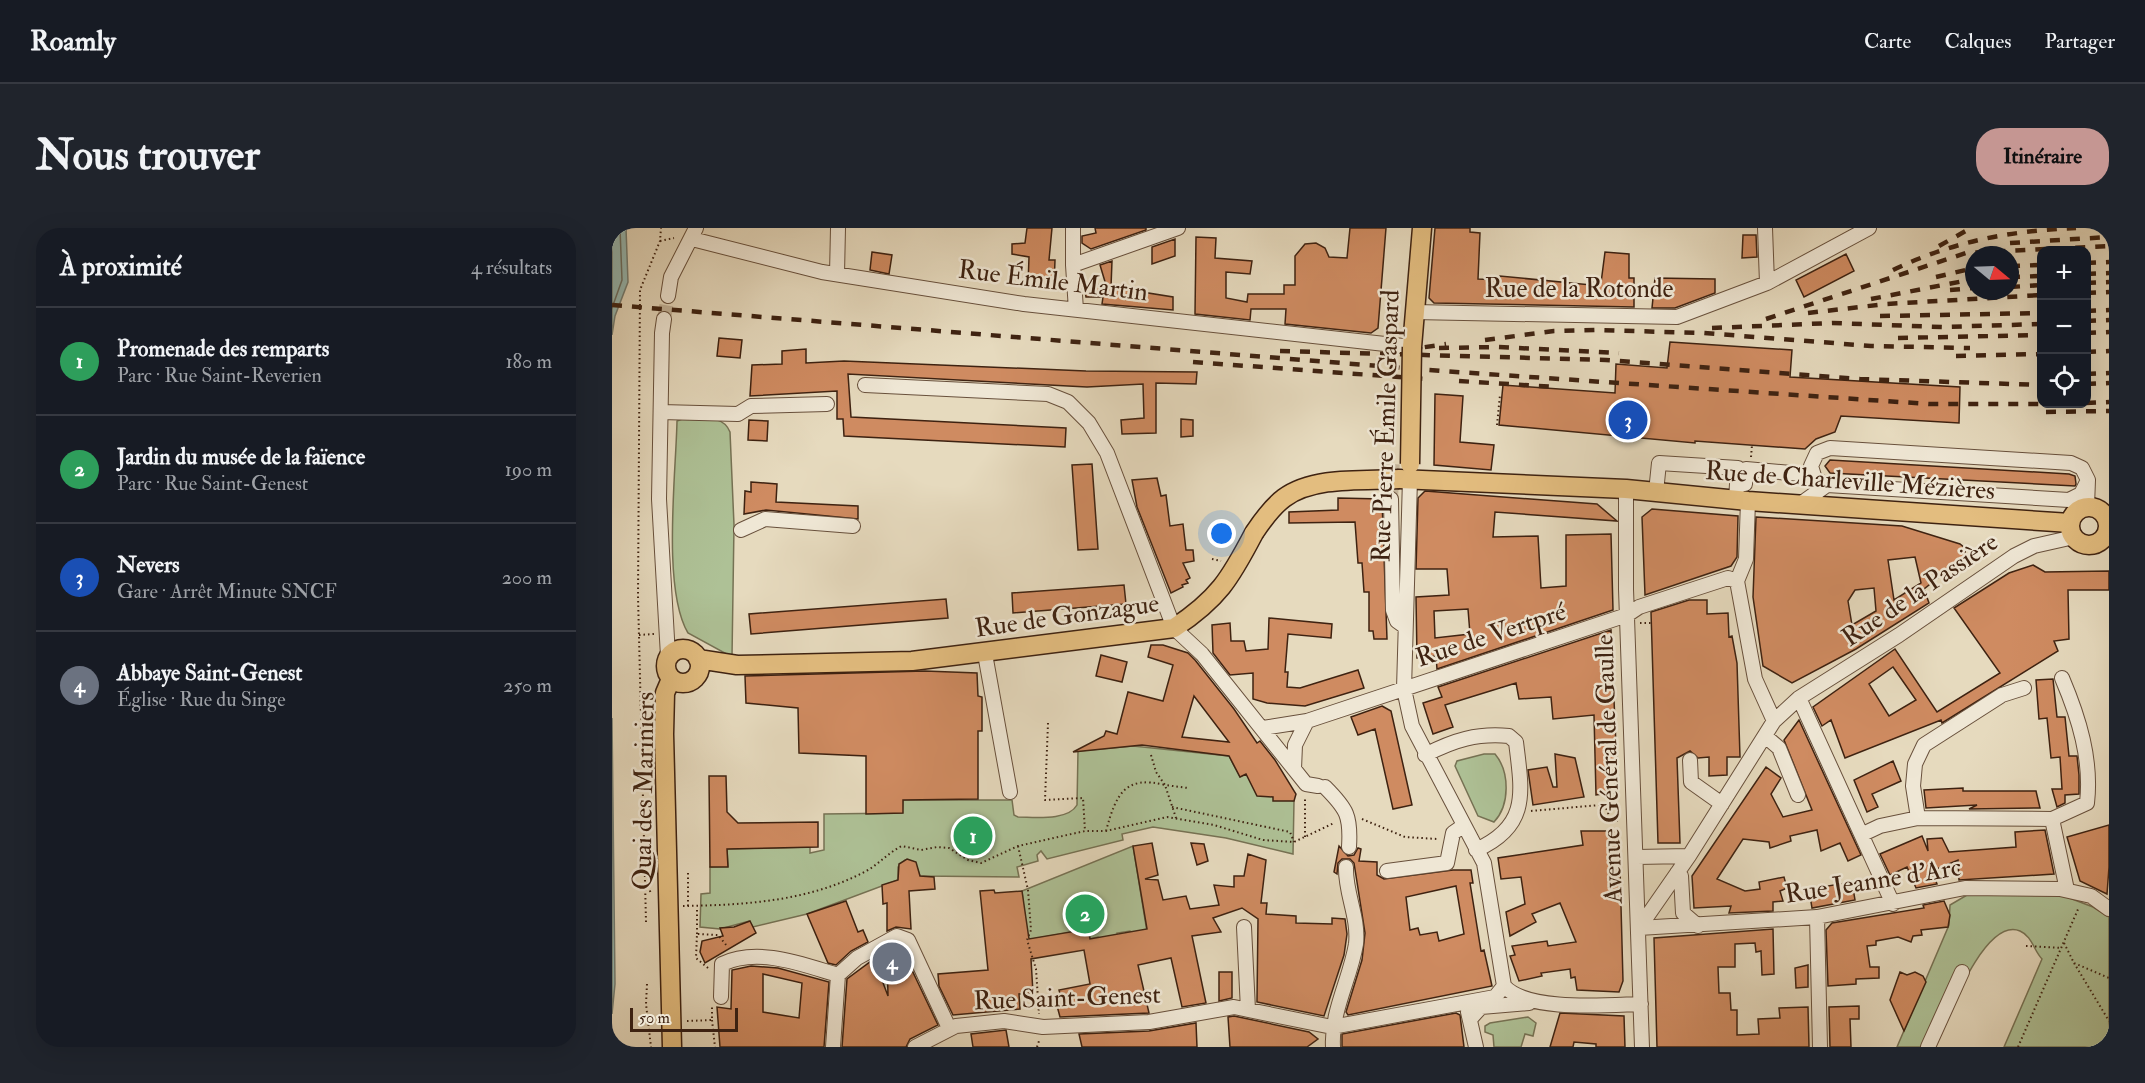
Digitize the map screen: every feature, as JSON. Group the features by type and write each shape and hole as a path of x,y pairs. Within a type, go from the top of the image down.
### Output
{"main road":[{"name":"Rue Pierre Émile Gaspard","path":"1406,474 1414,312 1422,228"},
{"name":"Rue de Gonzague","path":"698,666 912,661 985,654 1174,628 1203,608 1219,591 1233,572 1254,533 1284,498 1305,488 1406,474 1626,489"},
{"name":"Rue de Charleville Mézières","path":"1626,489 2072,530"},
{"path":"2079,505 2097,508 2105,514 2107,537 2090,545 2072,530 2072,517 2079,505"},
{"path":"692,651 698,666 687,683 671,679 666,670 673,653 692,651"},
{"name":"Quai des Mariniers","path":"671,679 665,693 664,734 672,1047"}],"street":[{"path":"837,274 838,228"},
{"path":"1073,228 1076,310"},
{"path":"1073,265 1178,228"},
{"path":"1765,228 1767,283"},
{"name":"Rue de la Rotonde","path":"1414,312 1677,316 1767,283 1869,228"},
{"path":"668,296 671,277 694,233"},
{"name":"Rue Émile Martin","path":"694,233 837,274 1076,310 1412,347"},
{"path":"664,319 659,499 666,633 673,653"},
{"path":"865,385 1048,394 1068,402 1089,423 1107,453 1174,628 1202,654 1294,769 1341,802 1349,816 1349,847"},
{"path":"661,412 738,414 751,406 827,404"},
{"path":"1742,501 1746,469 1813,475 1827,485 2079,505 2088,480 2082,468 2071,463 1830,448 1817,453 1811,466 1813,475"},
{"path":"1656,492 1659,463 1738,468 1746,559 1737,581 1755,679 1774,721"},
{"name":"Rue Pierre Émile Gaspard","path":"1406,474 1404,689 1412,726 1425,755 1484,863 1504,986"},
{"path":"1799,505 1827,485"},
{"name":"Avenue Général de Gaulle","path":"1626,489 1627,615 1642,1047"},
{"path":"1391,499 1393,610 1397,621 1404,626"},
{"path":"741,530 765,519 853,526"},
{"name":"Rue de la Passière","path":"1639,928 1689,856 1774,721 1799,698 2014,556 2072,530"},
{"name":"Rue de Vertpré","path":"1263,728 1307,721 1627,615 1639,607 1728,578 1737,581"},
{"path":"985,654 1010,792"},
{"path":"1863,834 1880,826 1918,818 2052,819 2087,803 2089,785 2080,722 2062,678"},
{"path":"1918,818 1912,786 1915,764 1924,745 2002,695 2024,688"},
{"path":"1799,698 1893,904"},
{"path":"1294,769 1295,746 1307,721"},
{"path":"1425,755 1467,736 1490,734 1513,738 1516,742 1522,794 1513,822 1494,843 1476,850"},
{"path":"1765,735 1779,748 1798,795"},
{"path":"1690,760 1690,782 1722,804"},
{"path":"2052,819 2067,890"},
{"path":"1387,871 1447,863 1449,843 1453,833 1463,826"},
{"path":"1637,857 1689,856"},
{"path":"1333,1047 1332,1027 1355,946 1357,928 1346,867"},
{"path":"1677,873 1681,876 1683,913 1698,926"},
{"name":"Rue Jeanne d'Arc","path":"1639,928 1817,917 1893,904 1965,888 2067,890 2091,896 2109,909"},
{"path":"1817,917 1820,1047"},
{"path":"1244,927 1248,1010"},
{"path":"832,1047 837,975 857,958 897,936 908,940 949,1028"},
{"path":"716,1000 722,964 737,957 769,957 837,975"},
{"path":"1928,1047 1962,972"},
{"path":"1332,1027 1495,997 1504,986 1514,995 1533,1002"},
{"path":"1471,1018 1481,1007 1533,1002 1641,1004"},
{"path":"1457,1003 1468,1012 1471,1018 1476,1047"},
{"name":"Rue Saint-Genest","path":"915,1047 949,1028 1004,1021 1037,1026 1149,1022 1234,1007 1332,1027"}],"path":[{"path":"650,914 646,921 638,597 639,290 660,242 661,228"},
{"path":"1497,425 1500,395"},
{"path":"1048,723 1045,800 1083,798 1085,831"},
{"path":"1151,754 1155,772 1165,785 1176,818"},
{"path":"1106,831 1116,803 1130,784 1139,780 1188,788"},
{"path":"1305,837 1316,785"},
{"path":"1526,813 1600,804 1614,821 1635,820"},
{"path":"1172,807 1290,832 1294,842"},
{"path":"668,906 762,903 819,890 869,869 902,846 921,850 937,847 949,848 974,863 981,863 1018,846 1085,831 1106,831 1167,817 1214,825 1263,840 1294,842 1349,816 1405,837 1449,843"},
{"path":"1018,846 1028,890 1031,930 1027,940 1036,969 1039,1015 1037,1026"},
{"path":"688,873 688,906"},
{"path":"645,877 651,896"},
{"path":"2018,1047 2080,905 2078,902"},
{"path":"697,906 696,958 710,970"},
{"path":"697,934 718,935"},
{"path":"2064,943 2109,1021"},
{"path":"2026,946 2062,948"},
{"path":"2074,963 2109,978"},
{"path":"647,984 646,1004 651,1047"},
{"path":"715,1047 712,1020 716,1000"},
{"path":"684,1021 712,1020"}],"green space":[{"path":"685,418 717,420 727,426 730,432 734,525 732,657 688,633 680,613 675,589 672,530 677,421"},
{"path":"1133,746 1229,756 1240,777 1246,774 1273,797 1294,801 1293,854 1226,838 1153,827 1122,834 1123,840 1047,859 1041,851 1037,855 1038,861 1017,867 1019,877 920,876 915,862 905,860 898,867 898,880 807,914 753,927 749,921 720,929 700,927 701,894 710,893 710,867 728,866 727,849 810,847 810,853 824,850 824,814 902,813 903,800 1012,800 1014,815 1018,817 1059,816 1073,810 1077,805 1078,751"},
{"path":"1484,754 1495,754 1500,761 1505,779 1503,807 1494,822 1478,816 1455,766 1457,761"},
{"path":"1133,846 1147,932 1132,936 1130,931 1117,933 1120,949 1098,937 1090,939 1088,929 1027,940 1022,891"},
{"path":"2059,894 2093,907 2109,917 2109,1047 2004,1047 2042,959 2024,933 2006,931 1993,939 1968,974 1934,1047 1897,1047 1949,925 1950,905 1967,895"},
{"path":"1528,1017 1536,1023 1533,1036 1525,1034 1521,1047 1494,1047 1493,1035 1485,1032 1485,1026 1490,1023"}],"water":[{"path":"612,228 626,228 628,282 615,316 612,335"},
{"path":"612,718 615,984 612,1014"}],"building":[{"path":"1027,228 1052,228 1049,260 1055,260 1054,287 1028,285 1029,257 1012,254 1012,244 1025,243"},
{"path":"1095,228 1146,228 1146,230 1091,249 1082,243 1082,236 1096,233"},
{"path":"1350,228 1386,228 1378,328 1371,333 1285,324 1286,309 1251,309 1250,320 1195,314 1196,237 1216,238 1215,258 1252,261 1250,274 1226,272 1226,298 1247,302 1248,294 1284,294 1284,285 1295,285 1295,256 1305,244 1316,243 1325,248 1329,257 1347,258"},
{"path":"1435,228 1470,228 1470,232 1480,233 1478,279 1499,280 1500,276 1591,285 1591,282 1601,283 1605,252 1629,254 1629,278 1634,278 1634,307 1434,303 1429,298"},
{"path":"1743,235 1756,235 1757,257 1742,258"},
{"path":"1175,239 1175,256 1152,264 1152,247"},
{"path":"872,252 892,255 889,274 870,270"},
{"path":"1846,254 1854,271 1804,297 1796,280"},
{"path":"1112,261 1111,287 1173,297 1173,310 1102,304 1103,297 1086,297 1084,284 1106,285 1100,265"},
{"path":"1655,278 1715,279 1715,293 1675,308 1652,308"},
{"path":"719,338 742,340 740,358 717,356"},
{"path":"1670,342 1792,350 1790,377 1960,387 1959,423 1841,416 1835,432 1816,439 1805,449 1695,441 1695,443 1499,425 1503,385 1615,393 1616,364 1667,368"},
{"path":"806,349 806,363 844,361 1086,371 1197,372 1196,384 1156,383 1156,433 1122,434 1121,420 1144,418 1143,384 1087,387 848,374 851,417 1066,428 1065,447 844,436 843,419 837,419 837,391 750,396 752,365 782,364 782,351"},
{"path":"1435,394 1463,396 1460,442 1494,445 1491,470 1434,465"},
{"path":"1181,419 1193,420 1193,436 1181,437"},
{"path":"749,420 768,421 767,441 748,440"},
{"path":"1830,460 2069,474 2075,476 2076,484 2075,486 1830,473 1825,466"},
{"path":"1092,464 1098,549 1078,550 1072,465"},
{"path":"1157,478 1161,496 1166,495 1170,526 1183,524 1186,550 1193,550 1194,561 1183,563 1190,578 1186,580 1188,583 1171,593 1137,507 1132,480"},
{"path":"751,482 777,484 776,502 858,506 858,519 766,510 744,514 745,491 751,492"},
{"path":"1425,491 1597,504 1617,521 1495,512 1493,537 1538,536 1541,588 1566,586 1566,535 1611,534 1613,610 1437,669 1436,656 1417,658 1416,597 1449,595 1447,569 1416,569 1418,498","holes":["1468,609 1470,634 1435,638 1434,611"]},
{"path":"1338,498 1382,499 1387,639 1374,639 1373,631 1369,631 1369,592 1364,592 1362,563 1358,563 1355,522 1289,523 1289,512 1338,510"},
{"path":"1652,509 1738,516 1737,557 1731,566 1645,595 1642,517"},
{"path":"1756,517 1902,526 1960,544 1965,548 1965,557 1924,589 1929,603 1856,649 1792,683 1763,666 1753,597","holes":["1915,557 1921,583 1894,600 1888,560","1874,588 1876,611 1852,625 1848,601 1855,590"]},
{"path":"2033,565 2045,572 2109,571 2109,590 2068,590 2069,639 2054,641 2058,651 1942,723 1941,720 1845,758 1831,720 1822,726 1813,707 1895,649 1937,712 2000,673 1954,608 2009,573","holes":["1893,667 1916,700 1889,716 1869,684"]},
{"path":"1124,585 1126,604 1013,613 1012,593"},
{"path":"946,599 948,618 751,634 749,614"},
{"path":"1689,600 1707,600 1707,614 1728,613 1729,637 1732,636 1737,663 1740,757 1727,757 1727,775 1709,776 1709,757 1698,758 1690,751 1677,758 1680,843 1658,843 1651,612"},
{"path":"1269,618 1332,624 1331,638 1288,634 1285,672 1288,672 1287,687 1300,688 1358,670 1364,688 1305,706 1267,703 1253,699 1253,673 1230,675 1213,653 1212,625 1230,623 1231,641 1244,641 1246,651 1268,649"},
{"path":"1611,630 1618,792 1596,795 1594,715 1553,719 1551,697 1519,699 1516,683 1445,705 1453,727 1433,734 1423,703 1442,697 1438,687"},
{"path":"1151,645 1163,645 1188,653 1234,709 1257,743 1260,741 1275,760 1296,794 1294,801 1273,801 1273,797 1257,796 1246,774 1240,777 1229,756 1142,745 1073,752 1104,736 1106,731 1117,734 1128,692 1163,701 1173,665 1148,657","holes":["1194,696 1229,742 1182,737"]},
{"path":"1101,655 1127,662 1122,682 1096,676"},
{"path":"925,671 977,673 978,696 982,697 982,731 978,731 978,799 903,800 903,813 866,814 866,756 799,753 798,708 746,703 745,676"},
{"path":"2053,679 2057,717 2065,717 2069,756 2077,756 2079,775 2079,794 2065,795 2065,803 2057,807 2052,789 2062,789 2060,757 2051,758 2047,718 2039,719 2036,680"},
{"path":"1382,706 1391,711 1412,805 1393,809 1375,729 1358,735 1351,717"},
{"path":"1799,720 1861,855 1848,861 1840,843 1821,851 1817,830 1790,836 1791,841 1770,848 1769,842 1743,839 1717,879 1745,891 1760,889 1759,882 1784,877 1787,888 1780,891 1783,901 1773,902 1773,911 1729,913 1731,906 1694,908 1692,876 1766,767 1781,778 1771,794 1783,817 1812,810 1784,740"},
{"path":"1555,754 1575,758 1584,797 1533,805 1528,770 1547,767 1553,787 1557,787"},
{"path":"1893,761 1901,781 1872,794 1878,807 1867,812 1854,780"},
{"path":"709,776 726,776 727,812 738,823 818,822 818,847 727,849 728,867 710,867"},
{"path":"1963,788 1963,791 2036,791 2040,808 1969,809 1977,805 1926,808 1924,790"},
{"path":"2109,825 2107,894 2080,881 2067,837"},
{"path":"2045,830 2054,874 1959,880 1958,860 1932,871 1937,884 1916,888 1907,867 1890,875 1880,854 1922,836 1928,851 1927,839 1942,838 1949,852 2016,847 2015,832"},
{"path":"1581,831 1619,831 1623,981 1619,992 1577,990 1575,977 1571,978 1570,969 1541,973 1542,976 1519,981 1510,956 1515,955 1512,946 1547,941 1548,946 1576,942 1560,903 1532,914 1536,922 1510,936 1506,912 1525,904 1521,877 1501,879 1498,858 1583,845"},
{"path":"1152,843 1158,875 1145,879 1158,880 1163,900 1186,896 1190,909 1219,905 1214,885 1234,887 1234,876 1244,876 1248,854 1266,860 1261,903 1267,903 1266,914 1296,916 1296,923 1332,924 1332,918 1345,919 1347,934 1344,955 1324,1016 1257,1002 1258,919 1242,908 1213,918 1221,932 1192,936 1206,1003 1182,1007 1171,958 1138,965 1149,1013 1060,1017 1056,1002 1062,1001 1059,990 1090,984 1084,950 1031,959 1033,993 1019,994 1020,1009 953,1015 939,986 938,974 988,970 980,891 994,890 995,893 1022,891 1029,939 1088,929 1090,939 1147,929 1133,846"},
{"path":"1191,843 1204,844 1208,861 1197,865"},
{"path":"1339,846 1348,856 1354,855 1358,848 1361,849 1359,861 1377,862 1377,875 1384,879 1453,870 1471,870 1473,883 1470,883 1481,951 1484,950 1492,986 1348,1015 1346,1012 1362,960 1365,933 1354,863 1350,859 1342,859 1338,863 1337,874 1334,872","holes":["1456,886 1464,934 1439,941 1437,932 1420,935 1418,928 1410,930 1406,897"]},
{"path":"907,859 916,862 920,876 934,877 935,889 909,891 911,929 896,927 887,931 887,903 883,904 882,885 898,880 899,864"},
{"path":"1852,882 1855,900 1812,908 1809,889"},
{"path":"846,901 858,932 863,930 868,942 851,951 836,965 828,963 807,914"},
{"path":"1944,901 1950,915 1948,927 1921,930 1922,935 1913,936 1911,942 1898,937 1876,941 1876,945 1867,946 1870,967 1879,967 1879,978 1856,979 1856,984 1828,986 1826,930 1832,923 1924,908 1923,905"},
{"path":"750,921 756,933 705,963 700,952 702,941 723,936 720,928 734,927"},
{"path":"1773,929 1774,974 1762,975 1761,951 1756,952 1755,943 1735,944 1735,967 1718,967 1719,993 1730,993 1731,1010 1737,1010 1737,1035 1759,1034 1758,1019 1780,1018 1779,1008 1808,1007 1809,1047 1657,1047 1654,938"},
{"path":"898,946 901,947 938,1025 910,1039 906,1047 842,1047 847,979 874,959 888,996 887,952"},
{"path":"1808,965 1808,987 1796,988 1795,968"},
{"path":"751,966 778,968 829,982 824,1047 720,1047 717,1007 731,1009 732,970","holes":["763,974 802,983 799,1018 763,1012"]},
{"path":"1219,972 1232,972 1232,998 1219,1001"},
{"path":"1900,972 1907,975 1915,972 1923,976 1926,982 1904,1031 1890,1000"},
{"path":"1859,1006 1859,1019 1850,1019 1851,1047 1830,1047 1829,1007"},
{"path":"1456,1013 1460,1015 1464,1047 1342,1047 1342,1034"},
{"path":"1560,1013 1624,1016 1625,1047 1596,1047 1596,1044 1574,1042 1573,1047 1550,1047"},
{"path":"1234,1016 1309,1032 1318,1039 1307,1047 1230,1047 1228,1017"},
{"path":"1196,1023 1197,1047 1082,1047 1079,1034 1149,1031"},
{"path":"1006,1030 1009,1047 973,1047 971,1034"}],"tunnel":[{"path":"664,319 668,296"},
{"path":"1391,499 1393,460"}],"railway":[{"path":"1939,246 1971,228"},
{"path":"1893,270 1938,252 1982,239 2076,228"},
{"path":"2010,243 2109,237"},
{"path":"1766,319 1966,253 2109,246"},
{"path":"2091,263 2109,262"},
{"path":"2019,266 2037,265"},
{"path":"1936,277 1965,270"},
{"path":"2091,274 2109,273"},
{"path":"2019,277 2037,276"},
{"path":"1871,299 1965,281"},
{"path":"2091,283 2109,282"},
{"path":"2019,286 2037,285"},
{"path":"1950,290 1965,289"},
{"path":"2091,293 2109,292"},
{"path":"1808,313 1886,304 2037,295"},
{"path":"612,305 1442,371 1929,404 2037,404"},
{"path":"2091,311 2109,310"},
{"path":"1880,316 2037,313"},
{"path":"2091,321 2109,320"},
{"path":"1712,328 1832,323 1942,327 2037,324"},
{"path":"1485,340 1554,331 1595,330 1704,333 1871,346 1970,348"},
{"path":"2091,333 2109,332"},
{"path":"1898,338 2037,335"},
{"path":"1405,350 1446,344"},
{"path":"1439,348 1497,347 1619,353"},
{"path":"1280,351 1606,360 1860,379 2037,385"},
{"path":"2091,352 2109,351"},
{"path":"1956,356 2037,354"},
{"path":"1193,362 1426,379"},
{"path":"2091,374 2109,373"},
{"path":"1459,381 1555,387"},
{"path":"2091,384 2109,383"},
{"path":"2091,403 2109,402"},
{"path":"2046,412 2109,411"}],"place":[{"name":"Nevers","path":"1628,420"},
{"name":"Promenade des remparts","path":"973,836"},
{"name":"Jardin du musée de la faïence","path":"1085,914"},
{"name":"Abbaye Saint-Genest","path":"892,962"}]}
